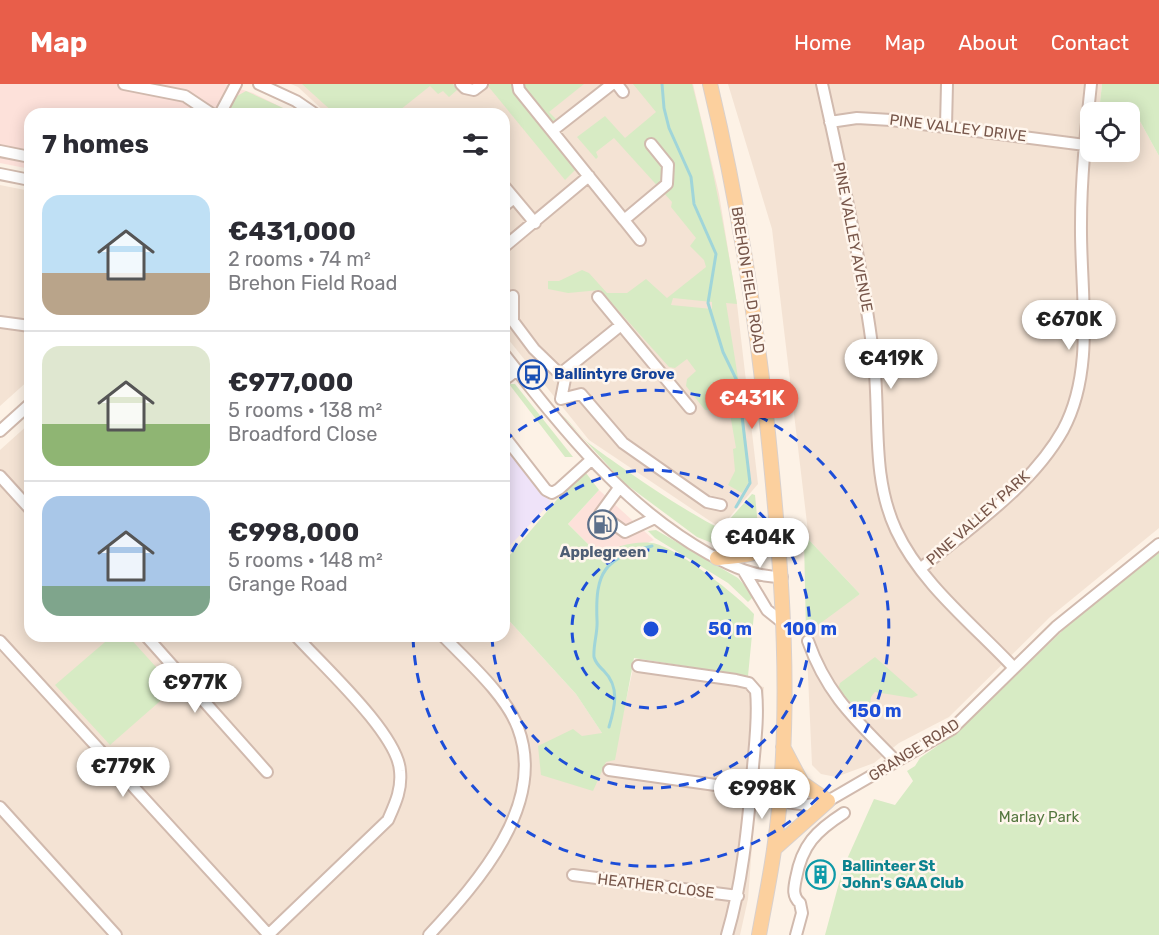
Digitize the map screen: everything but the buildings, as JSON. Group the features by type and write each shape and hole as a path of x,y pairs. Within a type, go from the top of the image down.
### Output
{"main road":[{"name":"BREHON FIELD ROAD","path":"710,84 732,177 757,324 779,533 782,577 783,747 779,801"},
{"path":"717,558 752,555 763,550 779,533"},
{"path":"774,849 828,801 802,783 783,747"},
{"path":"759,935 774,849 779,801"}],"street":[{"path":"124,84 185,96 203,108"},
{"path":"223,108 236,84"},
{"path":"259,84 305,108"},
{"path":"461,84 465,88 474,90 482,84"},
{"path":"518,84 519,90 640,240"},
{"path":"552,131 612,84"},
{"name":"PINE VALLEY AVENUE","path":"822,84 859,261 873,354 880,477 897,532 920,569 1014,668"},
{"path":"946,126 947,84"},
{"name":"PINE VALLEY PARK","path":"1089,102 1091,84"},
{"name":"PINE VALLEY DRIVE","path":"830,122 857,118 946,126 1080,144"},
{"path":"624,220 667,184 668,165 651,144"},
{"path":"0,151 24,156"},
{"name":"PINE VALLEY PARK","path":"920,569 1018,486 1050,449 1068,418 1080,379 1083,351 1081,226 1083,162"},
{"path":"0,174 24,179"},
{"path":"510,242 589,176"},
{"path":"510,193 535,222"},
{"path":"510,201 514,198"},
{"path":"513,296 511,315 513,321 565,379 561,399"},
{"path":"598,297 690,408"},
{"path":"0,322 24,325"},
{"path":"559,375 621,325"},
{"path":"510,361 591,460 619,488 655,518 717,558 761,577 782,577"},
{"path":"510,375 517,370"},
{"path":"548,409 561,399 582,394 623,443 707,502 721,505"},
{"path":"0,431 24,409"},
{"path":"510,444 546,490 552,493 591,460"},
{"path":"0,476 24,502"},
{"path":"619,488 600,514 625,532 655,518"},
{"name":"GRANGE ROAD","path":"779,801 808,805 828,801 866,781 895,760 952,729 1056,627 1159,544"},
{"path":"743,570 767,610 782,622"},
{"path":"808,640 820,672 834,696 895,760"},
{"path":"0,641 268,935 388,820 399,797 400,770 391,743 301,642"},
{"path":"151,642 267,772"},
{"path":"429,935 459,902 501,843 523,793 526,779 526,762 518,727 496,694 448,642"},
{"path":"638,666 749,683 756,691 751,790 738,896 727,935"},
{"path":"609,770 751,790"},
{"path":"0,807 116,935"},
{"path":"796,935 802,913 801,903 795,898 793,890 800,856 822,827 844,813"},
{"name":"HEATHER CLOSE","path":"573,875 738,896"}],"shaded area":[{"path":"0,84 224,84 253,93 283,108 24,108 24,168 0,163"},
{"path":"291,84 693,84 719,194 737,304 758,484 728,519 718,526 589,440 510,341 510,108 321,108 298,87"},
{"path":"728,84 1102,84 1100,102 1080,102 1080,162 1140,162 1140,121 1159,156 1159,528 1050,617 949,717 899,743 874,763 836,777 821,774 812,765 806,631 860,594 809,540 772,229"},
{"path":"0,185 24,190 24,384 0,406"},
{"path":"24,428 24,642 510,642 510,622 576,694 602,733 619,732 633,669 764,687 748,899 740,935 0,935 0,450"},
{"path":"510,451 551,502 510,546"},
{"name":"Applegreen","path":"599,490 654,540 605,561 568,524"}],"green space":[{"path":"302,84 453,84 457,90 449,97 443,91 438,94 430,86 402,108 328,108"},
{"path":"490,84 584,84 549,112 559,122 549,131 578,167 565,180 510,113 510,108 506,108 488,86"},
{"path":"633,84 692,84 717,193 737,304 726,303 743,409 750,480 742,493 728,485 735,471 733,449 736,448 729,408 705,410 686,386 687,379 696,371 687,359 675,368 669,367 600,290 568,293 548,289 548,281 559,281 582,270 589,273 607,293 627,293 646,279 667,298 706,267 704,260 690,246 696,238 671,207 672,202 614,138 596,152 598,157 596,159 577,137 605,116 625,138 656,112","holes":["673,298 712,302 712,309 671,305"]},
{"path":"1102,84 1159,84 1159,156 1140,121 1140,102 1100,102"},
{"path":"246,91 283,108 230,108 237,96"},
{"path":"510,384 515,384 573,457 565,457"},
{"path":"562,415 587,442 647,485 722,530 754,539 758,546 732,551 697,537 623,482"},
{"path":"583,469 599,490 568,524 600,556 612,549 631,544 652,543 662,546 690,562 735,596 754,614 748,676 634,658 615,760 606,762 593,791 541,775 538,746 573,729 582,736 602,733 576,694 510,622 510,555"},
{"path":"752,494 755,495 758,526 755,535 747,537 722,528"},
{"path":"656,530 738,578 754,596 748,602 728,583 655,538 648,531"},
{"path":"804,540 809,540 860,594 806,634"},
{"name":"Marlay Park","path":"1159,552 1159,935 825,935 843,868 874,799 895,805 913,781 907,771 915,766 920,758 956,733 1083,611"},
{"path":"105,642 133,642 175,688 110,745 55,685"},
{"path":"875,657 918,695 912,698 875,692 871,697 869,713 863,716 838,689 840,683"}],"waterway":[{"path":"662,84 669,128 691,177 694,204 716,254 708,303 723,352 738,383 750,483 736,507"},
{"path":"609,727 615,698 614,690 609,677 594,657 598,590 606,569 613,562 652,546"}],"place":[{"name":"Ballintyre Grove","path":"533,374"},
{"name":"Applegreen","path":"603,525"},
{"name":"Ballinteer St John's GAA Club","path":"821,875"}]}
